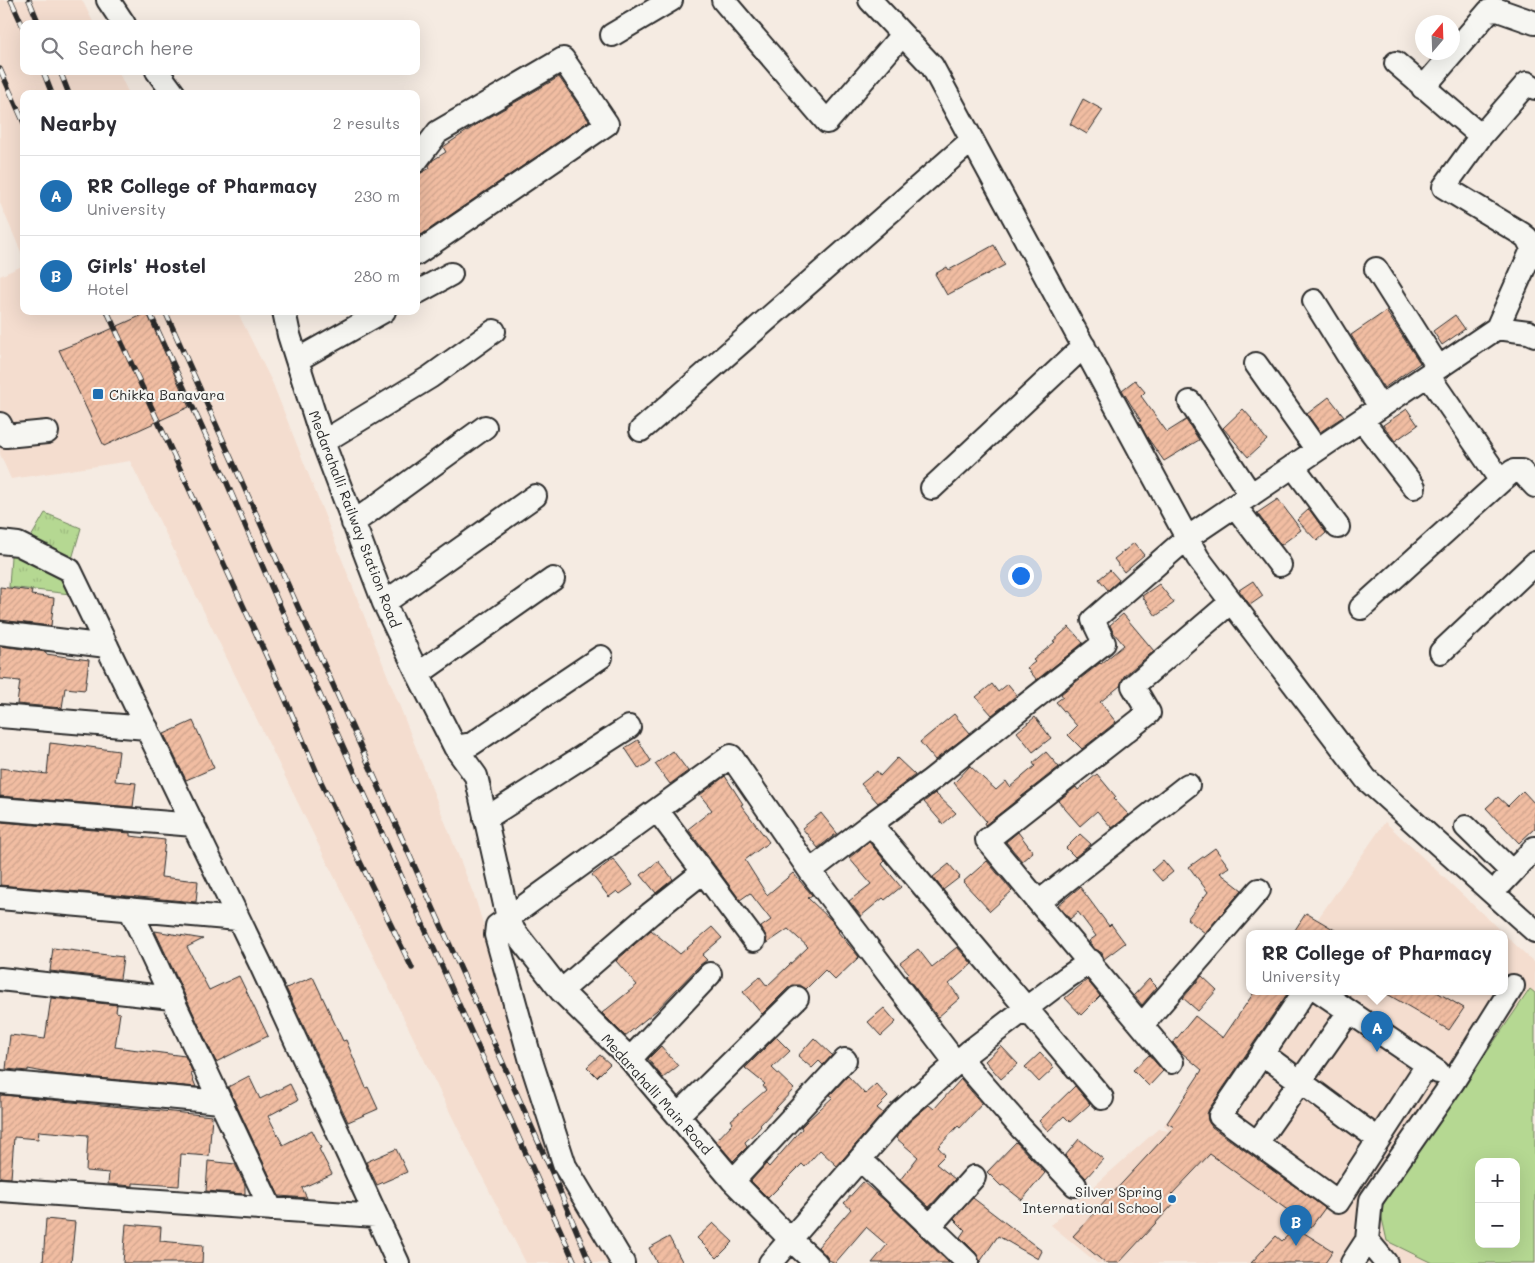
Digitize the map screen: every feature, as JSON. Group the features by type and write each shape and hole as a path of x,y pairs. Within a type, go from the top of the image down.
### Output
{"street":[{"path":"108,0 121,20"},
{"path":"612,35 671,0"},
{"path":"723,0 827,122 902,35"},
{"path":"870,0 932,66 1198,558 1366,779 1535,931"},
{"path":"1423,88 1489,11 1498,10 1535,23"},
{"path":"420,156 438,132 563,59 607,124 420,251"},
{"path":"1396,63 1481,136"},
{"path":"160,75 171,90"},
{"path":"810,871 931,780 1104,643 1093,620 1188,538 1497,328 1534,246 1522,234 1444,187 1481,136 1532,81"},
{"path":"642,430 972,140"},
{"path":"1376,269 1433,371 1501,481"},
{"path":"420,291 451,274"},
{"path":"1314,301 1380,407"},
{"name":"Medarahalli Railway Station Road","path":"285,315 289,335 322,442 384,603 455,747 476,776 508,918"},
{"path":"297,360 377,315"},
{"path":"1497,328 1528,332 1535,335"},
{"path":"322,442 430,377 494,331"},
{"path":"932,488 1084,346"},
{"path":"1256,364 1317,450"},
{"path":"1190,402 1280,565"},
{"path":"1362,420 1414,487"},
{"path":"0,424 6,436 47,432"},
{"path":"353,523 485,427"},
{"path":"1293,466 1338,527"},
{"path":"1361,608 1513,471 1521,471 1535,486"},
{"path":"384,603 535,496"},
{"path":"0,542 18,544 70,570 194,825 398,1263"},
{"path":"1441,652 1535,563"},
{"path":"418,674 553,579"},
{"path":"1172,1062 987,840 1149,713 1133,686 1231,602"},
{"path":"0,633 107,646"},
{"path":"455,747 472,744 601,657"},
{"path":"0,716 147,728"},
{"path":"485,819 629,727"},
{"path":"623,1263 565,1166 531,1061 496,935 497,926 731,756 810,871 958,1061 1074,1185"},
{"path":"1039,902 1188,785"},
{"path":"0,809 194,825"},
{"path":"657,810 754,940"},
{"path":"871,824 1102,1098"},
{"path":"1466,827 1512,872"},
{"path":"1493,893 1535,848"},
{"path":"561,991 650,914 703,872"},
{"path":"1142,1025 1259,890"},
{"path":"0,898 238,918"},
{"path":"130,909 271,1209"},
{"name":"Medarahalli Main Road","path":"508,918 514,930 561,991 630,1059 733,1181 816,1263"},
{"path":"770,1263 900,1113 958,1061 1090,962"},
{"path":"630,1059 710,974"},
{"path":"0,979 172,998"},
{"path":"1508,994 1513,986"},
{"path":"1302,995 1220,1116 1338,1202 1426,1065"},
{"path":"1325,995 1452,1082"},
{"path":"1352,1263 1366,1240 1371,1200 1452,1082 1507,995"},
{"path":"678,1115 797,998"},
{"path":"1257,1143 1349,1012"},
{"path":"1262,1054 1378,1139"},
{"path":"733,1181 845,1060"},
{"path":"0,1082 221,1102"},
{"path":"860,1159 967,1262"},
{"path":"930,1226 974,1177"},
{"path":"0,1190 376,1216"},
{"path":"1366,1240 1386,1263"}],"shaded area":[{"path":"0,0 82,0 92,20 20,20 20,75 120,75 127,90 20,90 20,250 0,203"},
{"path":"20,267 20,315 239,315 273,384 475,898 558,1163 609,1263 526,1263 469,1151 130,461 11,479 0,454 0,276"},
{"path":"1385,822 1500,930 1310,930"},
{"path":"1508,938 1535,963 1535,1263 1097,1263 1051,1225 1158,1129 1169,1131 1164,1125 1264,995 1508,995"}],"green space":[{"path":"45,513 81,528 70,566 27,544"},
{"path":"18,547 67,572 79,595 9,587 11,556"},
{"path":"1530,989 1535,993 1535,1263 1432,1263 1387,1241 1380,1209"}],"building":[{"path":"559,77 589,121 421,235 420,174 430,168 429,166 433,160 446,152 443,147 476,125"},
{"path":"1083,99 1103,110 1087,134 1070,124"},
{"path":"994,245 1005,265 947,295 935,274 947,267 949,270"},
{"path":"1386,311 1420,363 1384,388 1351,335"},
{"path":"143,315 148,315 189,407 104,446 59,350"},
{"path":"1455,315 1465,329 1442,345 1433,331"},
{"path":"1135,380 1145,392 1141,396 1167,432 1186,420 1199,440 1164,461 1147,437 1139,422 1141,421 1122,390"},
{"path":"1329,397 1344,416 1320,432 1307,414"},
{"path":"1243,409 1267,440 1248,457 1223,428"},
{"path":"1407,409 1418,425 1395,441 1383,425"},
{"path":"1278,499 1301,530 1281,545 1257,513"},
{"path":"1309,509 1326,533 1317,541 1297,520"},
{"path":"1134,543 1144,555 1124,572 1114,559"},
{"path":"1110,570 1119,580 1108,590 1099,579"},
{"path":"1253,581 1263,596 1250,605 1239,590"},
{"path":"1159,584 1174,603 1156,616 1142,596"},
{"path":"0,587 32,591 31,595 54,598 51,626 0,620"},
{"path":"1123,614 1154,651 1124,676 1120,686 1100,702 1116,722 1082,749 1068,735 1077,726 1056,702 1063,697 1061,694 1124,645 1113,632 1110,625"},
{"path":"1069,627 1083,643 1037,680 1027,668 1035,662 1033,660 1055,642 1053,641"},
{"path":"0,646 89,660 85,690 65,688 62,708 17,704 20,681 0,679"},
{"path":"992,684 998,692 1008,684 1017,695 992,715 976,697"},
{"path":"954,714 970,733 935,760 920,742"},
{"path":"1035,717 1051,738 1033,752 1017,732"},
{"path":"193,721 214,768 186,780 164,734"},
{"path":"638,740 651,761 639,769 625,748"},
{"path":"50,743 119,751 115,781 136,783 133,807 0,796 0,768 47,774"},
{"path":"673,751 688,771 670,784 655,764"},
{"path":"1046,752 1059,767 985,825 986,821 954,783 970,766 996,790 1006,781 1010,787 1035,766 1033,763"},
{"path":"897,758 915,775 878,803 861,784 877,771 880,776"},
{"path":"1097,774 1116,797 1114,799 1129,815 1112,828 1097,811 1080,826 1058,801 1076,787 1078,790"},
{"path":"725,776 743,804 741,805 769,842 745,860 767,895 793,873 812,895 808,898 832,921 838,932 859,957 835,980 825,970 806,989 800,985 793,985 762,1014 743,992 760,977 767,986 808,947 788,929 766,944 767,938 761,927 771,920 750,893 740,900 688,829 712,810 700,795"},
{"path":"1523,791 1535,804 1535,828 1519,843 1486,808 1498,797 1508,806"},
{"path":"935,793 956,813 943,824 924,802"},
{"path":"821,813 837,833 818,848 802,828"},
{"path":"0,822 130,833 130,836 165,840 161,877 198,881 196,902 0,885"},
{"path":"1018,832 1033,852 1022,861 1006,842"},
{"path":"1080,834 1091,844 1075,857 1066,848"},
{"path":"869,842 885,861 882,864 901,887 885,900 883,898 861,916 849,901 871,884 849,858"},
{"path":"1215,848 1229,867 1220,873 1242,890 1205,933 1187,919 1208,892 1189,867"},
{"path":"613,859 633,885 620,894 617,891 609,897 592,875"},
{"path":"1163,860 1173,872 1162,881 1152,870"},
{"path":"658,861 673,879 656,893 641,875"},
{"path":"987,861 1012,891 990,911 963,882"},
{"path":"949,864 960,877 943,890 933,877"},
{"path":"1080,887 1109,926 1111,924 1125,943 1104,959 1102,953 1095,949 1089,941 1096,936 1078,912 1070,919 1058,905"},
{"path":"1306,913 1335,930 1295,930"},
{"path":"712,927 722,938 702,955 707,960 657,1010 625,1036 602,1013 637,985 616,961 651,930 680,954"},
{"path":"155,931 203,939 187,947 209,990 239,976 268,1036 216,1062"},
{"path":"957,947 972,964 949,984 960,998 938,1017 906,976 909,973 900,963 918,949 932,967"},
{"path":"53,948 123,957 120,979 50,971"},
{"path":"1202,976 1217,990 1198,1011 1183,998"},
{"path":"313,977 343,1041 346,1040 366,1088 368,1087 378,1109 348,1122 286,988"},
{"path":"1149,979 1157,987 1142,1005 1134,995"},
{"path":"1087,980 1100,996 1081,1015 1065,998"},
{"path":"1252,995 1286,995 1209,1109 1207,1114 1208,1121 1212,1127 1325,1208 1311,1227 1210,1154 1172,1194 1178,1199 1119,1263 1105,1263 1073,1236 1174,1127 1167,1123 1202,1070 1173,1043 1195,1016 1223,1038"},
{"path":"1389,995 1442,995 1464,1008 1449,1030"},
{"path":"51,998 117,1005 116,1012 120,1013 115,1047 185,1056 193,1073 191,1074 196,1087 54,1074 28,1069 28,1071 6,1069 10,1035 45,1039"},
{"path":"884,1008 896,1022 881,1036 868,1022"},
{"path":"776,1037 790,1051 772,1068 794,1089 745,1142 747,1147 733,1161 716,1141 733,1123 731,1120 766,1090 763,1086 765,1084 745,1068"},
{"path":"814,1038 832,1055 823,1065 819,1061 812,1068 798,1056"},
{"path":"661,1046 678,1066 663,1078 648,1059"},
{"path":"1001,1046 1018,1064 1001,1079 985,1061"},
{"path":"1040,1053 1054,1068 1039,1082 1025,1067"},
{"path":"600,1055 610,1064 597,1077 587,1067"},
{"path":"1149,1055 1163,1071 1149,1086 1133,1070"},
{"path":"249,1076 260,1099 290,1084 298,1100 268,1116 283,1145 312,1130 321,1148 319,1149 332,1174 302,1188 307,1198 279,1196 228,1087"},
{"path":"848,1076 865,1094 876,1084 888,1097 877,1108 883,1113 837,1166 820,1150 805,1167 802,1164 768,1198 751,1181 766,1164 769,1167 802,1129 801,1127 833,1097 830,1095"},
{"path":"961,1079 982,1104 960,1128 958,1126 938,1147 945,1155 936,1164 955,1179 929,1207 900,1180 918,1157 896,1138 911,1120 929,1105 934,1109"},
{"path":"1075,1086 1090,1104 1070,1122 1064,1116 1048,1131 1039,1121"},
{"path":"0,1096 212,1116 209,1156 181,1154 179,1186 133,1183 133,1186 108,1184 109,1173 86,1171 88,1135 39,1131 38,1139 14,1137 11,1178 0,1177"},
{"path":"1079,1139 1103,1159 1086,1178 1065,1156"},
{"path":"1016,1142 1045,1173 1022,1200 1003,1185 1001,1186 987,1172"},
{"path":"396,1149 407,1172 377,1185 366,1162"},
{"path":"208,1161 235,1164 245,1185 245,1194 206,1191"},
{"path":"863,1182 949,1263 872,1263 887,1245 866,1227 835,1263 829,1260 818,1247 851,1209 844,1203"},
{"path":"973,1198 1042,1251 1038,1259 998,1236 980,1262 976,1253 960,1237 965,1230 954,1219"},
{"path":"46,1219 75,1222 71,1263 43,1263"},
{"path":"713,1223 733,1242 717,1258 697,1238"},
{"path":"126,1224 161,1227 160,1241 203,1245 202,1263 123,1263"},
{"path":"1296,1228 1333,1251 1325,1263 1251,1263 1276,1236 1282,1241"},
{"path":"669,1237 683,1263 657,1263 649,1248"}],"railway":[{"path":"11,0 20,20"},
{"path":"29,0 37,20"},
{"path":"0,69 20,114"},
{"path":"45,75 50,90"},
{"path":"62,75 67,90"},
{"path":"109,315 272,668 321,782 412,968"},
{"path":"151,315 575,1263"},
{"path":"167,315 551,1170 590,1263"}],"place":[{"name":"Chikka Banavara","path":"98,394"},
{"name":"RR College of Pharmacy","path":"1377,1052"},
{"name":"Silver Spring International School","path":"1172,1199"},
{"name":"Girls' Hostel","path":"1296,1246"}]}
